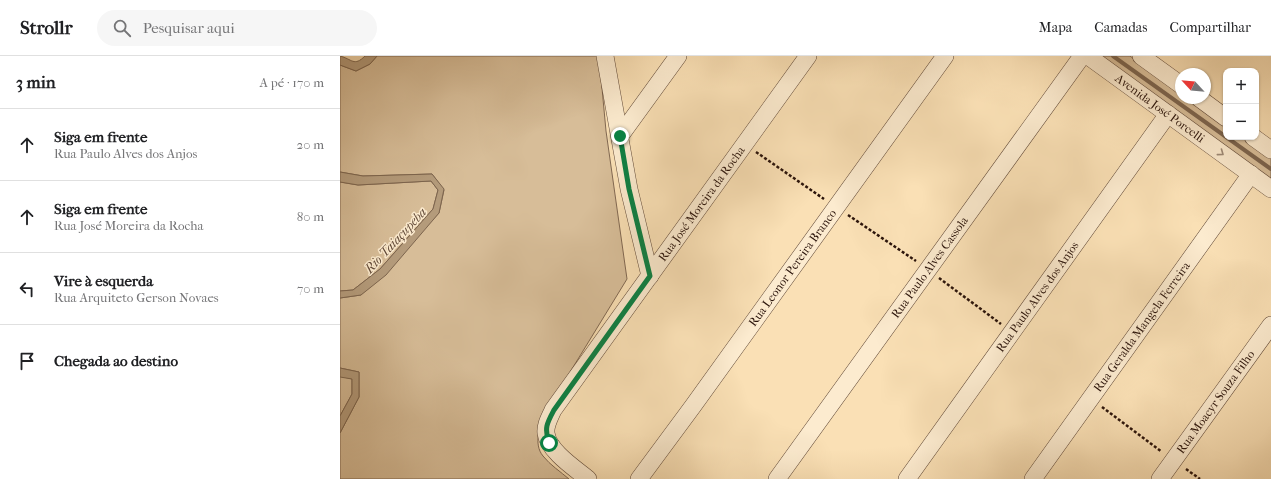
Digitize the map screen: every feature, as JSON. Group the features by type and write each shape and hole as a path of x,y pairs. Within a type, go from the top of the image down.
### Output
{"street":[{"path":"605,56 629,189 650,276"},
{"path":"620,136 678,56"},
{"name":"Rua José Moreira da Rocha","path":"588,479 559,454 549,443 546,433 548,420 808,56"},
{"name":"Rua Leonor Pereira Branco","path":"639,479 945,56"},
{"name":"Rua Paulo Alves Cassola","path":"777,479 1082,56"},
{"name":"Avenida José Porcelli","path":"1088,56 1271,189"},
{"path":"1141,56 1175,81"},
{"path":"1207,104 1223,116"},
{"name":"Rua Paulo Alves dos Anjos","path":"907,479 1168,114"},
{"path":"1257,140 1271,150"},
{"name":"Rua Geralda Mangela Ferreira","path":"1033,479 1251,174"},
{"name":"Rua Moacyr Souza Filho","path":"1160,479 1271,324"}],"path":[{"path":"744,145 928,270 1012,332"},
{"path":"1090,399 1200,479"}],"shaded area":[{"path":"340,56 355,62 365,56 377,56 370,64 356,71 340,65"},
{"path":"377,56 599,56 606,131 627,279 545,413 538,434 538,446 543,456 569,479 340,479 340,433 359,397 359,372 340,368 340,298 361,295 439,213 444,190 432,174 363,176 340,172 340,65 356,71 370,64"},
{"path":"1098,56 1130,56 1175,89 1175,104 1196,104 1223,123 1223,140 1246,140 1271,158 1271,181"},
{"path":"340,172 363,176 432,174 444,189 439,213 386,275 361,295 340,298 340,291 353,290 380,269 433,209 438,190 431,181 358,185 340,182"},
{"path":"431,181 438,190 433,209 380,269 353,290 340,291 340,182 358,185"},
{"path":"340,368 359,372 359,397 340,433 340,416 352,394 352,379 340,377"},
{"path":"340,376 352,379 352,394 340,416"}],"waterway":[{"path":"1113,56 1271,169"}],"route":[{"path":"549,443 546,433 548,420 554,410 650,276 629,189 620,136"}],"water label":[{"name":"Rio Taiaçupeba","path":"395,240"}]}
